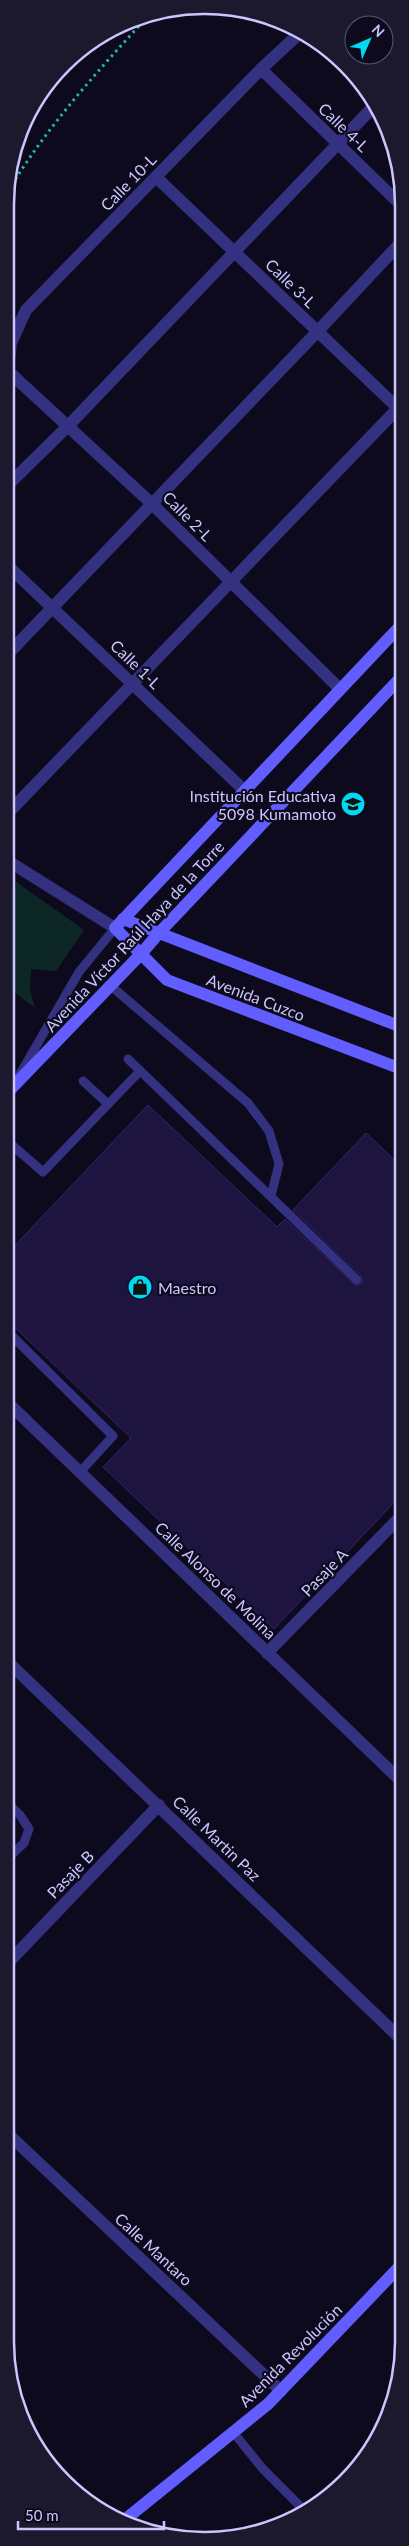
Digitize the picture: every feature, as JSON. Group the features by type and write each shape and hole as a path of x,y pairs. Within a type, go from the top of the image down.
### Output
{"street":[{"name":"Calle 10-L","path":"14,336 26,310 261,68 296,37"},
{"name":"Calle 4-L","path":"261,68 395,199"},
{"path":"14,479 68,426 370,110"},
{"name":"Calle 3-L","path":"156,177 318,332 395,402"},
{"path":"14,648 151,503 318,332 395,249"},
{"name":"Calle 2-L","path":"14,376 151,503 340,689"},
{"path":"14,807 395,415"},
{"name":"Calle 1-L","path":"14,571 244,790"},
{"name":"Avenida Víctor Raúl Haya de la Torre","path":"119,924 395,631"},
{"name":"Avenida Víctor Raúl Haya de la Torre","path":"14,1087 395,684"},
{"path":"14,864 119,924"},
{"name":"Avenida Cuzco","path":"119,924 158,934 395,1025"},
{"name":"Avenida Cuzco","path":"119,924 141,954 167,980 395,1067"},
{"name":"Calle Alonso de Molina","path":"14,1409 395,1775"},
{"name":"Pasaje A","path":"268,1653 395,1522"},
{"name":"Calle Martin Paz","path":"14,1668 395,2033"},
{"name":"Pasaje B","path":"14,1957 159,1805"},
{"name":"Calle Mantaro","path":"14,2139 281,2391"},
{"name":"Avenida Revolución","path":"129,2517 281,2391 395,2271"}],"lane":[{"name":"Avenida Víctor Raúl Haya de la Torre","path":"14,1083 79,972 119,924"},
{"path":"111,986 248,1103 264,1124 269,1131 279,1164 271,1196"},
{"path":"128,1059 358,1280"},
{"path":"14,1147 43,1172 140,1070"},
{"path":"83,1081 108,1104"},
{"path":"14,1338 112,1436 80,1472"},
{"path":"14,1809 29,1829 24,1842 14,1852"},
{"path":"233,2432 263,2468 301,2507"}],"path":[{"path":"15,181 28,158 57,118 140,25"}],"green space":[{"path":"14,880 84,930 56,971 31,969 30,990 35,1008 14,992"}],"building":[{"path":"148,1105 277,1227 285,1219 356,1286 363,1282 361,1276 293,1210 366,1133 395,1160 395,1501 274,1629 103,1467 131,1438 14,1327 14,1246"}],"place":[{"name":"Institución Educativa 5098 Kumamoto","path":"353,804"},
{"name":"Maestro","path":"140,1287"}]}
